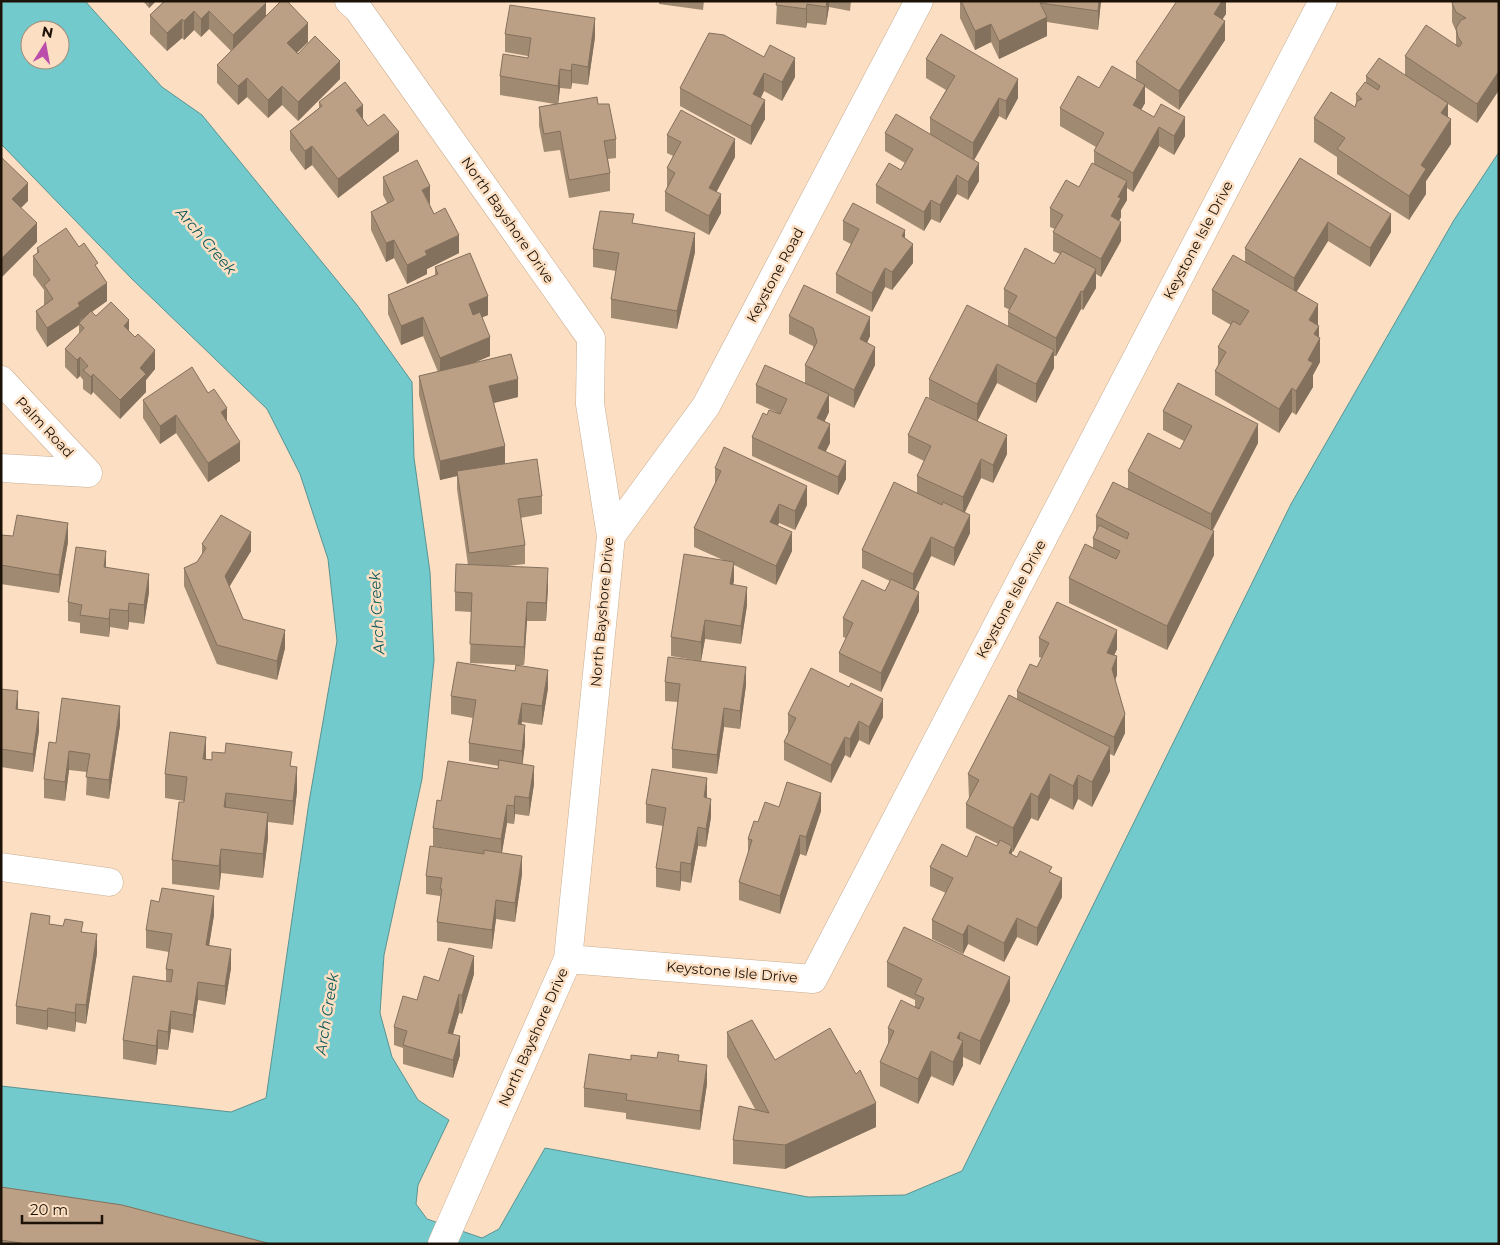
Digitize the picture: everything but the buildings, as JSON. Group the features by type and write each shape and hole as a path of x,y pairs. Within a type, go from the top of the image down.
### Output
{"street":[{"name":"North Bayshore Drive","path":"349,1 358,9 591,338 590,404 611,536 568,959 442,1244"},
{"name":"Keystone Road","path":"611,536 706,406 919,1"},
{"name":"Keystone Isle Drive","path":"568,959 813,979 1323,1"},
{"name":"Palm Road","path":"1,380 88,473 1,468"},
{"path":"1,867 109,882"}],"water":[{"name":"Arch Creek","path":"1,1 85,1 162,87 202,115 357,305 412,382 414,458 430,572 434,660 422,779 384,955 380,1013 392,1057 418,1100 449,1120 418,1185 416,1204 427,1219 482,1238 499,1229 545,1148 808,1197 905,1195 962,1171 1291,504 1454,220 1499,152 1499,1244 268,1244 1,1207 1,1086 231,1112 266,1098 309,802 337,641 328,559 300,474 267,409 132,279 1,144"}]}
